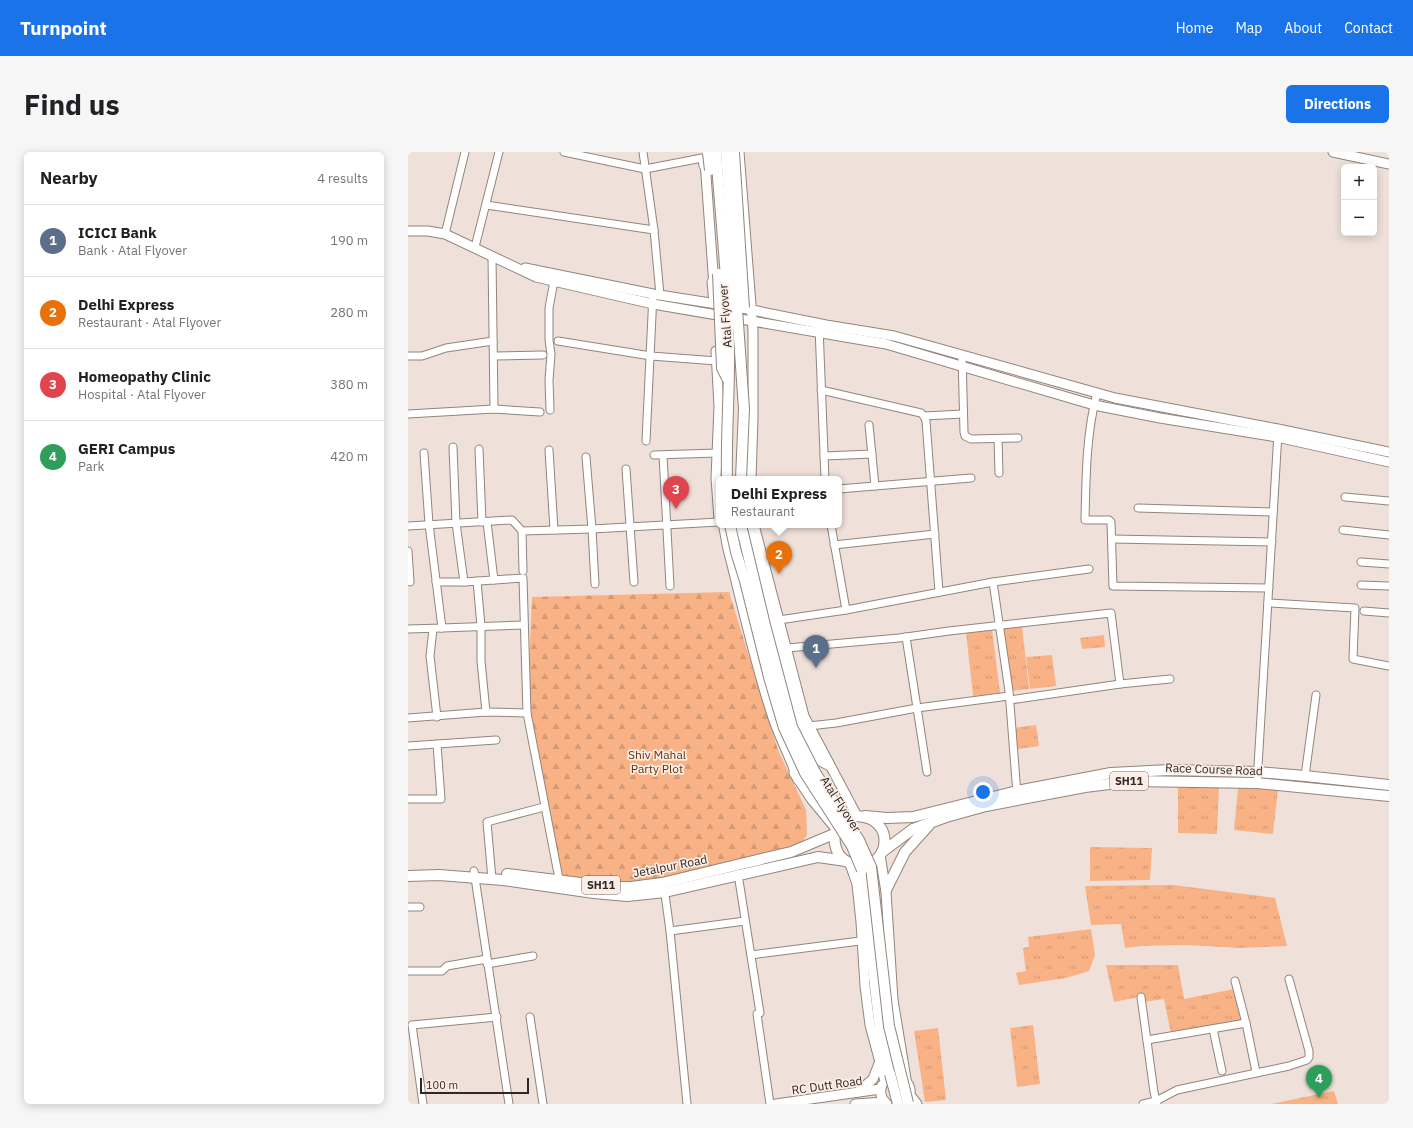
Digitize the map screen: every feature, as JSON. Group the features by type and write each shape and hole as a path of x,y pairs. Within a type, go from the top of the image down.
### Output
{"main road":[{"name":"Atal Flyover","path":"709,152 727,304 727,476"},
{"name":"Atal Flyover","path":"726,152 744,409 741,476"},
{"path":"734,152 746,334 746,369 742,377"},
{"path":"725,528 728,547 766,693 775,720 794,764 798,779"},
{"name":"Atal Flyover","path":"731,528 769,677 784,728 805,772 852,846 862,870 866,893 880,1029 898,1104"},
{"name":"Atal Flyover","path":"742,528 792,728 816,774 859,840 870,867 889,1026 909,1100"},
{"path":"749,528 757,568 796,711 817,759 829,765"},
{"name":"Race Course Road","path":"881,853 912,829 1017,796 1110,774 1169,770 1258,772 1389,785"},
{"name":"Race Course Road","path":"861,816 887,818 913,817 1017,796 1133,781 1257,783 1389,796"},
{"path":"861,816 872,819 882,830 885,837 881,853"},
{"name":"SH11","path":"791,857 835,831 849,818 861,816"},
{"path":"886,890 904,852 931,823"},
{"path":"835,831 837,850 841,857 848,862"},
{"name":"SH11","path":"791,857 818,857 862,865 877,859 881,853"},
{"name":"Jetalpur Road","path":"664,887 791,857"},
{"name":"Jetalpur Road","path":"408,869 492,876 560,884 616,896 738,874 791,857"},
{"name":"Jetalpur Road","path":"408,876 475,875"}],"street":[{"path":"444,234 465,152"},
{"path":"474,247 499,152"},
{"path":"564,152 645,169 702,158 715,314 719,407 716,476"},
{"path":"644,152 654,230 656,294 653,304 646,441"},
{"path":"709,152 714,304"},
{"path":"739,152 752,310 752,476"},
{"path":"1333,152 1389,164"},
{"path":"486,205 654,230"},
{"path":"408,231 428,231 444,234 534,276 554,281 653,304 752,320 894,336 1097,393 1278,433 1389,462"},
{"path":"492,257 494,409"},
{"path":"516,267 656,294 752,310 819,328 892,345 1094,405 1160,418 1278,433 1389,452"},
{"path":"550,410 549,380 551,354 549,340 549,308 554,281"},
{"path":"819,328 825,476"},
{"path":"408,356 422,356 446,348 493,341"},
{"path":"558,341 651,356 717,361"},
{"path":"494,356 543,355"},
{"path":"962,355 964,432 968,438 1018,438"},
{"path":"821,390 921,413 924,416 926,421 931,481 938,592"},
{"path":"1097,393 1094,405 1089,447 1085,520 1109,520 1111,522 1113,586 1269,588"},
{"path":"408,414 494,409 540,412"},
{"path":"924,416 963,414"},
{"path":"869,425 875,486"},
{"path":"1257,783 1278,433"},
{"path":"998,439 999,474"},
{"path":"453,447 456,523 464,582"},
{"path":"479,449 485,522 494,580"},
{"path":"549,450 554,530"},
{"path":"654,456 717,453"},
{"path":"424,454 429,524 442,628"},
{"path":"824,456 872,454"},
{"path":"663,455 668,524 670,586"},
{"path":"586,457 595,584"},
{"path":"626,469 634,582"},
{"path":"842,489 971,478"},
{"path":"1344,497 1389,501"},
{"path":"1138,508 1273,512"},
{"path":"408,526 512,520 522,531 523,571"},
{"path":"522,531 592,529 716,520"},
{"path":"721,528 725,554 766,704 784,756 812,800 835,831"},
{"path":"755,528 804,716 829,765 861,816"},
{"path":"831,528 846,610"},
{"path":"1343,530 1389,535"},
{"path":"834,545 934,534"},
{"path":"1112,539 1272,542"},
{"path":"408,551 410,582"},
{"path":"1361,562 1389,564"},
{"path":"780,620 846,610 993,582 1089,570"},
{"path":"436,582 464,582 523,578 527,713 560,884"},
{"path":"477,581 481,626 481,661 486,712"},
{"path":"993,582 1009,698 1017,796"},
{"path":"1361,585 1389,586"},
{"path":"1268,603 1355,608 1353,659 1389,666"},
{"path":"1364,611 1389,613"},
{"path":"787,648 906,637 1111,613 1120,684"},
{"path":"408,630 524,625"},
{"path":"432,629 430,656 437,717"},
{"path":"906,637 926,772"},
{"path":"809,726 836,723 917,708 1170,679"},
{"path":"1305,776 1316,695"},
{"path":"408,718 437,717 486,712 527,713"},
{"path":"408,746 496,740"},
{"path":"408,799 441,799 437,744"},
{"path":"492,876 488,822 544,807"},
{"path":"881,853 886,890 893,1000 907,1081 910,1090 909,1100"},
{"path":"848,862 857,884 865,986 870,1025 885,1081"},
{"path":"738,874 759,1013 770,1104"},
{"path":"475,875 509,1104"},
{"path":"664,887 670,931 687,1104"},
{"path":"408,907 420,907"},
{"path":"670,931 746,921"},
{"path":"751,956 860,941"},
{"path":"408,971 442,971 447,966 533,956"},
{"path":"1143,1104 1157,1102 1177,1090 1289,1066 1307,1060 1309,1057 1309,1051 1289,979"},
{"path":"1235,981 1246,1023 1256,1072"},
{"path":"1141,997 1157,1102"},
{"path":"423,1104 412,1025 497,1017"},
{"path":"530,1017 543,1104"},
{"path":"1147,1040 1246,1023"},
{"path":"1213,1029 1222,1071"},
{"path":"858,1092 873,1078 880,1061"},
{"path":"886,1103 881,1096 880,1089 885,1081 893,1077 898,1077 907,1081"},
{"name":"RC Dutt Road","path":"776,1104 880,1089"},
{"path":"904,1104 908,1099 909,1100"},
{"path":"909,1100 917,1104"},
{"name":"RC Dutt Road","path":"858,1104 886,1103"}],"green space":[{"name":"Shiv Mahal Party Plot","path":"729,592 778,750 806,810 807,835 791,858 658,885 558,882 527,713 532,597"},
{"path":"1022,626 1029,689 1010,691 1001,628"},
{"path":"992,629 1000,693 973,696 966,632"},
{"path":"1104,635 1105,647 1082,649 1080,638"},
{"path":"1052,655 1056,686 1030,689 1026,657"},
{"path":"1036,725 1039,746 1018,749 1015,728"},
{"path":"1178,784 1219,787 1217,834 1178,833"},
{"path":"1238,788 1278,790 1273,834 1234,830"},
{"path":"1090,847 1152,848 1150,880 1090,881"},
{"path":"1173,885 1275,898 1287,946 1239,948 1186,945 1125,948 1121,924 1091,925 1085,886"},
{"path":"1091,929 1095,955 1089,971 1066,978 1019,985 1016,973 1026,971 1023,948 1029,947 1028,937"},
{"path":"1106,965 1178,965 1184,999 1234,989 1243,1021 1171,1034 1164,999 1144,1002 1143,996 1114,1002"},
{"path":"1033,1025 1040,1084 1017,1087 1010,1028"},
{"path":"938,1028 946,1100 925,1102 914,1031"},
{"path":"1334,1091 1338,1104 1271,1104"}],"place":[{"name":"Homeopathy Clinic","path":"676,509"},
{"name":"Delhi Express","path":"779,574"},
{"name":"ICICI Bank","path":"816,668"},
{"name":"GERI Campus","path":"1319,1098"}]}
